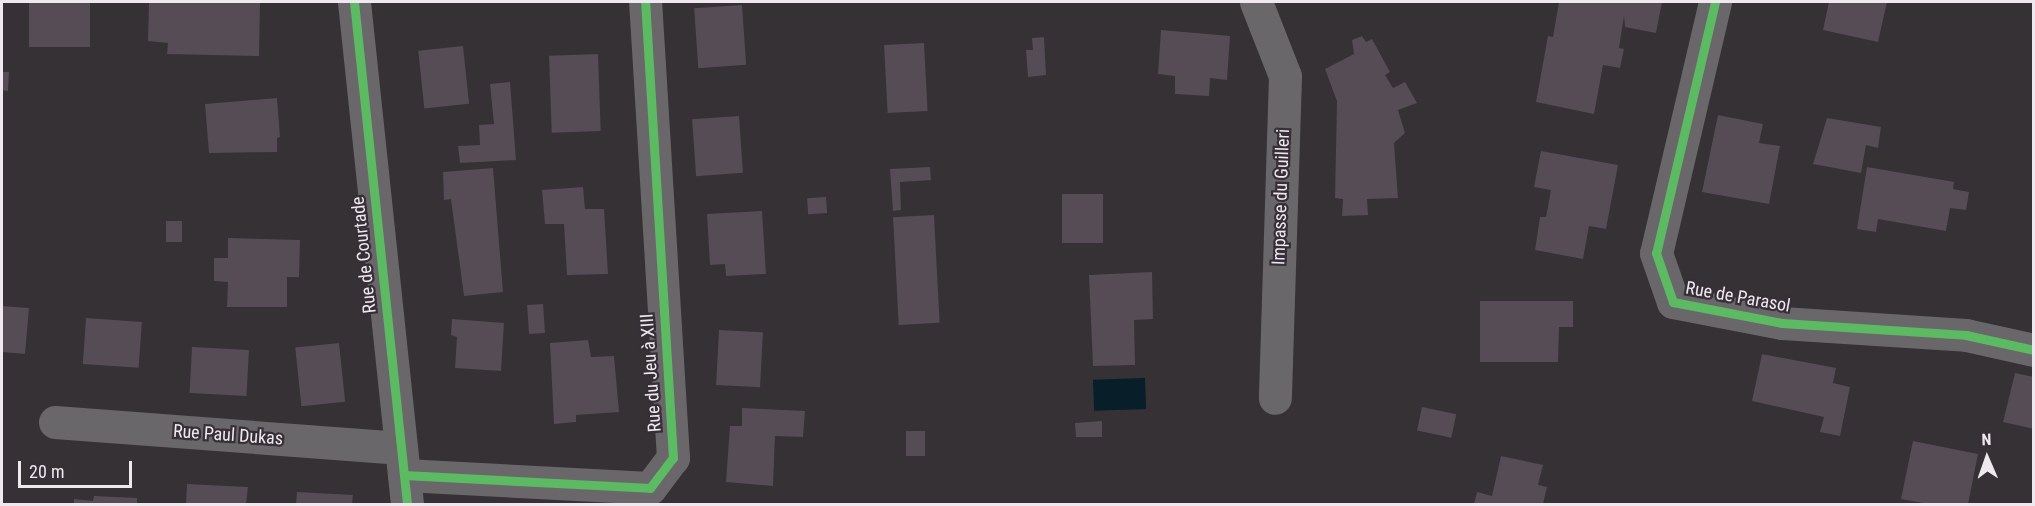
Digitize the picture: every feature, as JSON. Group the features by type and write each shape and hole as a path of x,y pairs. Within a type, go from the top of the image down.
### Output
{"street":[{"name":"Rue de Courtade","path":"354,2 404,476"},
{"name":"Rue du Jeu à XIII","path":"404,476 650,488 673,458 645,2"},
{"name":"Impasse du Guilleri","path":"1256,2 1285,76 1275,398"},
{"name":"Rue de Parasol","path":"1715,2 1656,254 1673,302 1782,323 1966,334 2034,350"},
{"name":"Rue Paul Dukas","path":"55,422 404,476"}],"water":[{"path":"1145,378 1146,409 1094,411 1093,380"}],"building":[{"path":"29,2 90,2 90,47 29,47"},
{"path":"149,2 260,2 259,56 167,54 168,43 148,41"},
{"path":"1559,2 1662,2 1656,33 1625,27 1624,16 1619,48 1624,49 1620,68 1603,65 1594,114 1536,102 1548,36 1553,37"},
{"path":"1829,2 1887,2 1878,42 1823,30"},
{"path":"742,5 746,65 698,68 694,8"},
{"path":"1161,30 1230,36 1227,80 1210,78 1209,96 1175,94 1175,76 1158,74"},
{"path":"1362,36 1366,42 1372,39 1390,72 1385,75 1393,88 1405,82 1417,103 1398,110 1405,133 1394,143 1398,198 1367,199 1368,215 1342,216 1343,199 1335,198 1337,101 1325,69 1354,54 1352,40"},
{"path":"1044,37 1046,75 1028,77 1026,50 1033,50 1032,38"},
{"path":"924,43 928,111 888,113 884,45"},
{"path":"463,46 469,104 424,108 418,51"},
{"path":"598,54 601,131 552,133 549,56"},
{"path":"2,72 9,72 8,91 2,90"},
{"path":"510,82 516,160 460,163 458,146 480,145 479,125 494,124 490,84"},
{"path":"277,98 280,137 277,138 277,152 209,153 205,104"},
{"path":"1718,115 1763,124 1759,143 1780,146 1769,204 1702,192"},
{"path":"739,116 743,173 696,176 692,119"},
{"path":"1827,118 1881,127 1878,148 1866,145 1861,173 1813,164"},
{"path":"1541,151 1618,165 1606,229 1589,226 1583,259 1535,250 1540,217 1546,217 1551,190 1534,187"},
{"path":"930,167 931,180 900,182 901,210 893,211 890,169"},
{"path":"1867,167 1954,182 1953,189 1969,192 1966,210 1950,208 1946,231 1878,219 1876,232 1857,229"},
{"path":"493,168 503,292 464,296 451,199 444,200 443,172"},
{"path":"583,187 585,209 604,209 608,274 567,275 564,224 545,224 542,190"},
{"path":"1062,194 1103,194 1103,243 1062,243"},
{"path":"826,197 827,213 808,214 807,198"},
{"path":"762,211 766,274 726,276 725,264 710,265 707,214"},
{"path":"934,215 940,323 899,325 893,217"},
{"path":"166,221 182,221 182,242 166,242"},
{"path":"228,238 300,240 299,277 287,277 287,307 227,307 228,282 214,281 214,258 228,258"},
{"path":"1152,272 1153,319 1134,320 1135,365 1093,366 1089,275"},
{"path":"1480,301 1573,301 1573,327 1559,327 1558,362 1480,362"},
{"path":"543,304 545,333 529,334 527,305"},
{"path":"2,306 29,308 25,354 2,352"},
{"path":"86,318 142,322 139,368 83,364"},
{"path":"452,319 504,323 501,371 455,368 457,337 451,335"},
{"path":"719,330 763,332 760,387 716,385"},
{"path":"588,340 591,357 614,356 619,412 576,415 576,422 554,424 550,343"},
{"path":"339,343 345,402 301,406 295,348"},
{"path":"192,347 249,350 247,396 190,393"},
{"path":"1762,354 1836,368 1833,383 1850,387 1840,436 1820,432 1824,417 1752,401"},
{"path":"2015,373 2034,377 2034,429 2003,422"},
{"path":"1422,407 1456,414 1451,438 1417,430"},
{"path":"742,408 805,411 803,437 775,436 773,486 726,482 730,426 742,426"},
{"path":"1102,421 1102,437 1076,437 1075,423"},
{"path":"906,431 925,431 925,456 906,456"},
{"path":"1913,441 1978,454 1968,504 1928,504 1901,499"},
{"path":"1501,456 1543,465 1538,485 1547,487 1543,504 1474,504 1477,492 1492,496"},
{"path":"187,484 248,487 246,504 186,504"},
{"path":"297,492 353,495 352,504 296,504"},
{"path":"94,496 137,498 137,504 74,504 74,499 93,501"}],"cycle path":[{"path":"354,2 407,504"},
{"path":"404,475 650,488 673,458 645,2"},
{"path":"1715,2 1656,253 1673,302 1782,323 1966,335 2034,350"}]}
